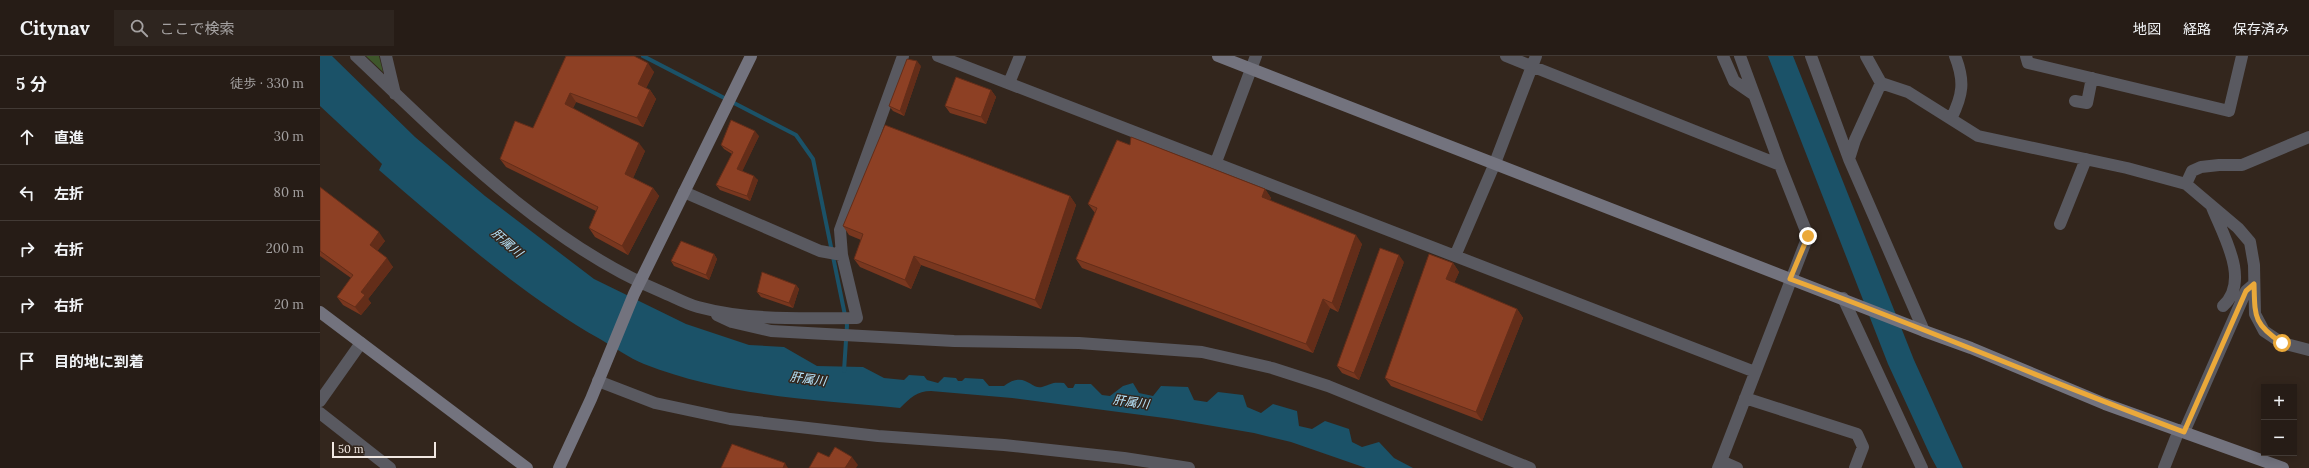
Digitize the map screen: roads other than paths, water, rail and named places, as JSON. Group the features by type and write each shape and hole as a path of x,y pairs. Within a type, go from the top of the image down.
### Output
{"street":[{"path":"356,56 497,185 550,228 587,254 641,284 732,322 771,331 954,341 1079,343 1202,352 1272,368 1328,386 1530,468"},
{"path":"386,56 396,94"},
{"path":"559,468 600,378 634,294 641,284 684,192 751,56"},
{"path":"698,307 749,317 857,318 840,255 840,230 903,56"},
{"path":"938,56 1216,162 1754,372"},
{"path":"1009,83 1020,56"},
{"path":"1218,56 1971,348 2105,404 2282,468"},
{"path":"1216,162 1256,56"},
{"path":"1506,56 1534,61 1780,165"},
{"path":"1723,56 1734,81 1753,94"},
{"path":"1737,468 1719,465 1790,279 1808,236 1753,94 1740,56"},
{"path":"1811,56 1849,159 1924,331"},
{"path":"1866,56 1881,82 1908,92 1978,136 2086,159 2186,184 2238,228 2250,242 2254,265 2255,314 2264,331 2282,343 2309,350"},
{"path":"1951,119 1960,101 1962,84 1962,72 1955,56"},
{"path":"2026,56 2028,63 2229,111 2242,56"},
{"path":"1456,256 1495,163 1534,61"},
{"path":"2075,101 2087,103 2092,78"},
{"path":"1849,159 1855,140 1881,82"},
{"path":"2186,184 2192,172 2201,167 2242,165 2309,137"},
{"path":"2060,224 2086,159"},
{"path":"684,192 822,252 840,255"},
{"path":"2211,206 2234,264 2236,277 2229,300 2223,306"},
{"path":"2164,468 2246,291 2254,284"},
{"path":"1847,300 1922,468"},
{"path":"320,312 527,468"},
{"path":"320,401 361,343"},
{"path":"600,378 655,403 730,419 878,436 1004,445 1124,458 1189,468"},
{"path":"1745,398 1857,434 1863,447 1855,468"},
{"path":"320,413 390,468"}],"water":[{"name":"肝属川","path":"320,56 332,56 415,137 485,196 594,279 686,324 749,345 784,347 817,366 863,367 884,378 904,380 909,375 924,376 927,380 938,383 944,377 956,378 958,381 962,381 965,378 983,379 989,386 1004,386 1017,380 1022,380 1038,387 1056,383 1064,383 1068,388 1073,388 1075,384 1091,384 1102,395 1110,396 1123,386 1133,383 1139,393 1153,396 1161,386 1188,387 1194,400 1207,402 1218,392 1243,395 1247,407 1261,413 1273,404 1297,411 1299,426 1312,429 1325,421 1349,429 1352,442 1362,447 1379,442 1394,458 1413,468 1366,468 1291,442 1254,433 1172,419 1012,398 931,391 922,392 914,396 900,408 802,399 738,390 706,383 675,375 638,362 541,302 458,238 379,170 382,164 320,106"},
{"path":"1768,56 1793,56 1914,360 1963,468 1937,468 1931,457 1888,364"}],"waterway":[{"path":"643,56 796,135 813,159 847,325 844,371"}]}
